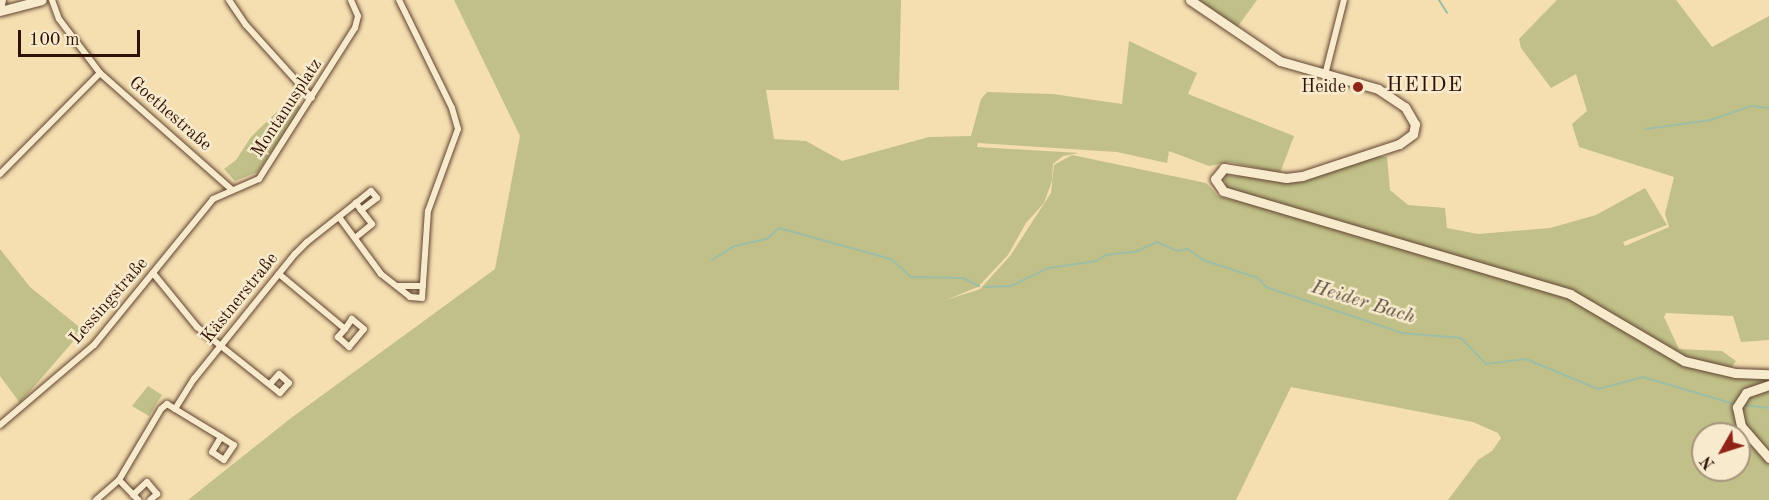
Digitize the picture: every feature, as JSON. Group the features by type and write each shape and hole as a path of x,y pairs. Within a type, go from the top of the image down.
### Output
{"main road":[{"path":"0,11 42,0"},
{"path":"1190,0 1273,58 1326,71 1384,92 1410,112 1415,127 1410,137 1399,144 1314,173 1286,178 1227,167 1218,172 1215,180 1221,189 1230,194 1570,294 1684,361 1725,371 1769,374"},
{"path":"1769,385 1746,393 1737,405 1741,426 1769,458"}],"street":[{"path":"0,11 3,0"},
{"name":"Goethestraße","path":"52,0 59,19 100,73 231,189"},
{"path":"229,0 246,25 312,98"},
{"name":"Montanusplatz","path":"231,189 259,178 312,98 355,28 358,16 351,0"},
{"path":"339,217 381,274 410,297 422,298 428,211 458,129 452,108 399,0"},
{"path":"1326,71 1344,0"},
{"path":"0,174 100,73"},
{"name":"Lessingstraße","path":"0,426 94,345 209,203 231,189"},
{"name":"Kästnerstraße","path":"175,409 220,345 307,242 372,191 377,198 361,210"},
{"path":"355,238 372,224 356,203"},
{"path":"153,273 197,327 270,384"},
{"path":"279,274 345,329"},
{"path":"396,286 423,286"},
{"path":"352,320 364,329 349,347 338,337 345,329 352,320"},
{"path":"96,500 119,480 161,409 167,405 221,437"},
{"path":"119,480 135,497 147,482 157,494 150,500"}],"green space":[{"path":"454,0 901,0 899,90 766,90 774,139 806,141 842,161 929,137 971,136 981,99 987,92 1053,94 1122,104 1129,41 1197,73 1188,94 1294,136 1280,173 1230,162 1209,166 1169,151 1167,163 1117,152 978,143 977,147 1079,153 1063,156 1053,164 1052,181 1044,203 1026,223 1008,255 978,287 946,300 980,289 1010,256 1051,193 1054,165 1072,155 1206,183 1218,196 1269,209 1226,187 1224,175 1303,180 1376,156 1387,157 1390,190 1408,205 1445,208 1447,228 1478,234 1550,228 1596,215 1645,188 1667,225 1623,242 1625,246 1669,227 1665,214 1674,177 1579,147 1572,124 1587,111 1576,74 1551,88 1521,48 1519,39 1557,0 1676,0 1712,47 1769,16 1769,340 1741,342 1733,316 1666,313 1664,317 1679,349 1722,351 1736,361 1729,371 1769,374 1769,385 1746,393 1738,419 1740,422 1691,422 1691,482 1751,482 1751,435 1769,458 1769,500 1448,500 1478,460 1492,451 1501,438 1498,433 1473,422 1291,387 1236,500 188,500 291,418 495,269 520,136"},
{"path":"1195,0 1257,0 1236,29"},
{"path":"292,97 301,108 258,172 235,181 224,169 236,160 251,137"},
{"path":"0,249 30,287 83,330 20,403 0,376"},
{"path":"148,386 162,395 149,416 132,406"},
{"path":"1769,388 1769,456 1751,435 1751,422 1743,422 1740,401"}],"waterway":[{"path":"1439,0 1447,13"},
{"path":"1646,129 1711,120 1751,106 1769,108"},
{"name":"Heider Bach","path":"712,260 734,246 767,239 779,228 891,259 911,277 963,278 979,286"},
{"name":"Heider Bach","path":"985,287 1011,286 1048,268 1096,261 1106,255 1137,251 1157,242 1177,251 1188,249 1203,260 1258,278 1266,287 1402,333 1461,338 1486,364 1526,359 1598,389 1643,377 1734,404"},
{"name":"Heider Bach","path":"1742,405 1769,408"}],"place":[{"name":"Heide","path":"1358,87"}],"district":[{"name":"HEIDE","path":"1425,86"}]}
